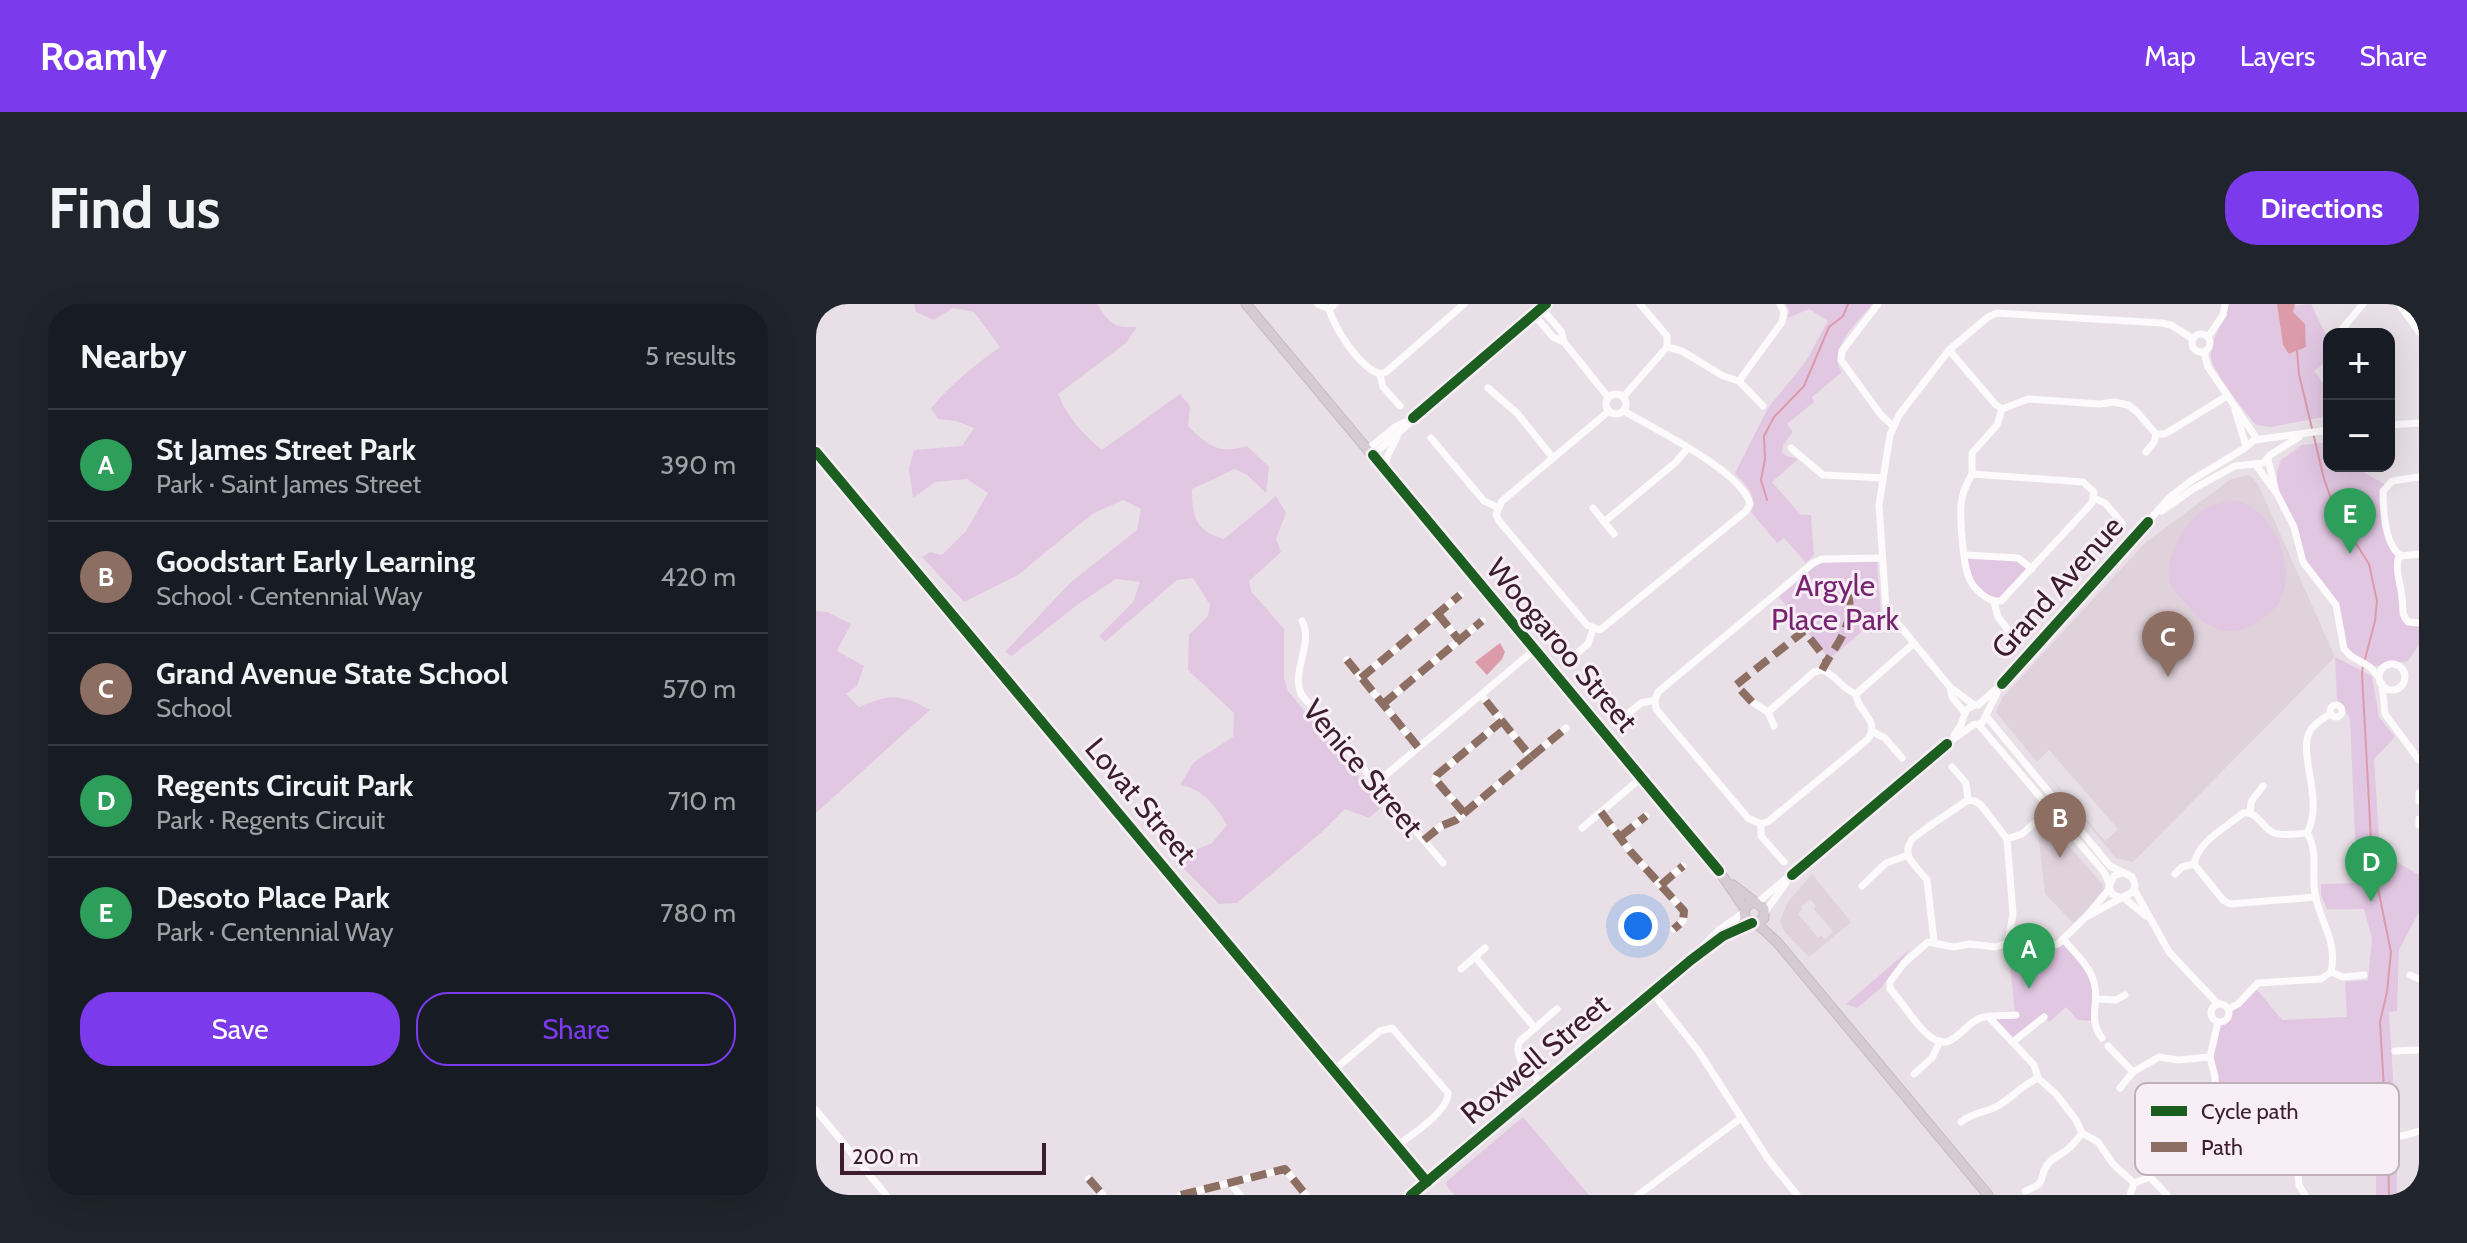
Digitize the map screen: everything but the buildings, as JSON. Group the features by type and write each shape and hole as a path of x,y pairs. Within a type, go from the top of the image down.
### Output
{"main road":[{"name":"Woogaroo Street","path":"1246,304 1719,871 1750,906 1762,906 1777,942"},
{"name":"Woogaroo Street","path":"1750,906 1746,919 1777,942 1988,1195"},
{"path":"1754,923 1762,921 1765,913"}],"street":[{"path":"1318,304 1332,307 1335,328 1368,368 1380,374 1464,304"},
{"path":"1624,396 1667,347 1667,336 1640,304"},
{"path":"1739,381 1782,322 1784,312 1780,304"},
{"path":"1878,304 1842,351 1841,360 1881,415 1893,426"},
{"path":"2204,352 2210,345 2208,337 2223,315 2225,304"},
{"path":"2343,328 2363,304"},
{"path":"2399,304 2419,332"},
{"path":"1384,469 1401,432 1413,418 1544,307 1561,331 1564,342 1608,397"},
{"path":"2193,339 2171,325 2161,323 2004,308 1988,317 1949,350 1893,426 1878,515 1886,609 1950,687 1986,715 2110,866 2132,877 2134,889 2169,952 2218,1004"},
{"path":"1535,316 1553,337 1564,342"},
{"path":"2204,352 2195,350 2193,339 2200,334 2208,337"},
{"path":"1667,347 1682,351 1723,376 1739,381 1763,406"},
{"path":"1949,350 2002,409"},
{"path":"2204,352 2208,367 2235,409 2259,439 2269,446 2277,494"},
{"path":"1380,374 1383,387 1400,406"},
{"path":"1488,388 1517,413 1553,458"},
{"path":"1616,393 1624,396 1627,403 1624,411 1617,414 1609,411 1606,404 1608,397 1616,393"},
{"path":"2002,409 2028,399 2100,404 2114,402 2128,405 2149,429 2156,434 2165,434 2227,396"},
{"path":"2002,409 1997,425 1972,453 1972,474 1961,507 1970,580 1986,598 1994,602 1998,617 2015,639"},
{"path":"2235,409 2246,447 2245,457 2277,494 2294,527 2303,562 2336,605 2344,649 2368,666 2388,689 2396,689"},
{"path":"1497,507 1609,411"},
{"path":"1497,507 1499,521 1587,625 1600,630 1607,626 1746,511 1750,504 1748,495 1728,473 1624,411"},
{"path":"1370,452 1395,427 1413,418"},
{"path":"2395,425 2419,423"},
{"path":"1353,431 1364,437 1381,439"},
{"name":"Grand Avenue","path":"1947,744 1968,708 2002,684 2169,498 2192,480 2259,439 2323,431"},
{"path":"1370,452 1401,432"},
{"path":"2146,452 2156,434"},
{"name":"Grand Avenue","path":"2148,522 2216,475 2235,466 2254,464 2306,434"},
{"path":"1431,438 1484,501 1497,507"},
{"path":"1791,448 1823,475 1883,478"},
{"path":"1604,522 1676,462 1687,449"},
{"name":"Lovat Street","path":"816,452 1427,1182"},
{"path":"1972,474 2083,482 2094,492 2094,498 2032,569 2008,595 1994,602"},
{"path":"2401,556 2392,546 2383,491 2392,481 2419,477"},
{"path":"2094,498 2105,503 2122,523"},
{"path":"1593,508 1614,534"},
{"path":"2419,554 2401,556 2396,577 2403,598 2402,612 2408,622 2419,623"},
{"path":"1965,555 2018,558 2032,569"},
{"path":"1856,694 1858,705 1873,724 1873,732 1769,821 1761,824 1748,818 1656,709 1655,700 1658,692 1813,563 1822,559 1881,558"},
{"path":"1361,678 1460,595"},
{"path":"1438,614 1459,640"},
{"name":"Venice Street","path":"1302,621 1306,632 1298,679 1301,694 1369,775 1382,782 1384,793 1443,863"},
{"path":"1383,704 1482,621"},
{"path":"1569,660 1588,644 1593,629"},
{"path":"1856,694 1913,644"},
{"path":"1382,782 1418,747 1534,650"},
{"path":"1347,660 1418,747"},
{"path":"2386,665 2380,680 2385,714 2419,760"},
{"path":"2368,666 2400,666 2405,673 2402,686 2383,701"},
{"path":"1768,712 1814,672 1822,670 1831,673 1844,689 1856,694"},
{"name":"Grand Avenue","path":"1750,906 1792,875 1947,744 1976,725 1986,715 2002,684"},
{"path":"1950,687 1952,697 1965,715 2104,872 2112,894 2151,920"},
{"path":"1481,695 1531,757"},
{"path":"1619,721 1641,703 1655,700"},
{"path":"1752,702 1768,712 1774,726"},
{"path":"2307,833 2313,821 2308,738 2316,724 2330,714"},
{"path":"1464,813 1435,779 1502,721"},
{"path":"1424,840 1441,826 1456,820 1566,728"},
{"path":"1873,732 1885,738 1902,758"},
{"path":"1952,767 1966,783 1968,800"},
{"path":"1582,828 1641,778"},
{"path":"2250,812 2251,802 2263,786"},
{"path":"2419,793 2419,801"},
{"path":"1908,855 1912,839 1968,800 1981,805 2007,839 2013,914 2008,943"},
{"path":"1601,812 1630,851 1681,906 1685,917 1674,929"},
{"path":"2250,812 2270,831 2278,834 2307,833"},
{"path":"2194,864 2197,854 2221,829 2243,813 2250,812"},
{"path":"1621,836 1646,816"},
{"path":"2007,839 2022,834 2039,819"},
{"path":"1761,824 1761,836 1784,862"},
{"path":"2307,833 2314,844 2316,897 2330,934 2331,972"},
{"path":"1862,886 1886,863 1908,855"},
{"path":"1908,855 1927,880 1934,941"},
{"path":"2194,864 2223,900 2230,904 2316,897"},
{"path":"2175,874 2182,867 2194,864"},
{"path":"1661,885 1683,866"},
{"path":"2016,1015 1977,1020 1956,1038 1940,1041 1925,1032 1890,989 1890,982 1923,944 1934,941 1954,947 1969,944 1996,947 2008,943 2029,947 2052,946 2088,915 2114,876 2121,873"},
{"name":"Grand Avenue","path":"1765,913 1792,875"},
{"path":"2088,915 2131,895 2134,889"},
{"path":"1681,906 1692,901"},
{"name":"Roxwell Street","path":"1691,960 1704,944 1750,906"},
{"name":"Roxwell Street","path":"1411,1195 1691,960 1723,936 1754,923"},
{"path":"2063,939 2088,968 2097,999 2093,1007 2093,1021 2102,1038"},
{"path":"1461,969 1485,948"},
{"path":"1475,957 1535,1028"},
{"path":"2331,972 2343,977 2364,975"},
{"path":"2229,1009 2258,983 2321,979 2331,972"},
{"path":"2410,975 2419,979"},
{"path":"1652,992 1699,1052 1741,1118 1797,1195"},
{"path":"2097,999 2116,1000 2125,995"},
{"path":"2218,1022 2211,1013 2213,1007 2224,1004 2229,1009"},
{"path":"1542,1084 1516,1051 1520,1041 1557,1009"},
{"path":"2218,1022 2228,1017 2229,1009"},
{"path":"1989,1017 2034,1065 2038,1078 2056,1094 2082,1133 2098,1142 2113,1164 2134,1183"},
{"path":"2014,1041 2044,1017"},
{"path":"2215,1083 2210,1057 2218,1022"},
{"path":"1334,1070 1380,1031 1392,1028 1448,1093 1445,1107 1397,1146"},
{"path":"1914,1074 1932,1058 1940,1041"},
{"path":"2108,1046 2133,1072"},
{"path":"2395,1051 2419,1050"},
{"path":"2120,1088 2133,1072 2159,1057 2178,1060 2210,1057"},
{"path":"1961,1122 1974,1113 1997,1107 2025,1084 2038,1078"},
{"path":"816,1110 886,1195"},
{"path":"1638,1195 1741,1118"},
{"path":"2399,1134 2419,1131"},
{"path":"2025,1191 2037,1187 2044,1179 2045,1166 2069,1148 2082,1133"},
{"path":"1181,1195 1285,1169 1306,1195"},
{"path":"2134,1183 2150,1177 2167,1195"},
{"path":"1089,1179 1098,1193"},
{"path":"1230,1183 1240,1195"},
{"path":"2130,1195 2134,1183"}],"shaded area":[{"path":"2277,304 2295,304 2293,312 2305,324 2306,347 2289,354 2283,345"},
{"path":"2249,475 2258,484 2335,657 2133,862 2116,858 2039,764 2105,841 2118,829 2049,750 2037,762 1996,712 2003,697 2145,543 2231,479"},
{"path":"1500,643 1505,652 1487,675 1475,662"},
{"path":"2048,822 2103,885 2104,891 2073,923 2045,894 2038,831"},
{"path":"1812,874 1851,922 1809,957 1784,931 1780,921 1788,902","holes":["1810,899 1816,906 1814,909 1833,932 1825,939 1821,935 1818,938 1798,914 1801,906"]}],"green space":[{"path":"914,304 1097,304 1113,323 1122,327 1137,327 1126,343 1058,394 1071,418 1088,438 1102,450 1180,394 1190,406 1188,426 1201,438 1221,449 1247,446 1269,467 1266,493 1247,475 1235,469 1192,489 1194,515 1207,532 1224,539 1276,496 1286,513 1276,539 1281,552 1249,581 1251,591 1284,629 1284,678 1288,691 1383,806 1369,818 1345,809 1237,903 1219,904 1178,863 1185,853 1211,844 1227,825 1208,799 1180,785 1194,762 1233,737 1234,713 1188,670 1189,635 1208,616 1210,605 1193,578 1177,580 1105,642 1099,636 1133,602 1140,582 1116,579 1012,656 1005,652 1071,582 1137,530 1141,509 1123,500 1092,514 1018,575 964,602 922,557 930,552 942,555 966,531 988,493 967,479 935,482 913,498 909,469 914,450 962,446 974,428 956,421 938,419 931,408 964,375 1000,347 974,312 953,308 934,320 916,312"},
{"path":"1786,304 1872,304 1852,327 1841,346 1838,364 1842,372 1812,397 1814,402 1787,424 1793,432 1783,445 1782,452 1798,459 1772,482 1801,515 1811,515 1814,555 1806,563 1784,538 1777,543 1751,512 1752,496 1735,473 1768,408 1806,361 1828,321 1809,309 1788,318"},
{"path":"2229,304 2277,304 2283,345 2290,354 2306,346 2306,338 2293,306 2311,304 2323,329 2323,364 2314,371 2323,383 2323,417 2270,427 2256,425 2223,382 2211,357"},
{"path":"2323,443 2323,472 2363,472 2386,485 2383,504 2398,559 2404,618 2419,623 2419,645 2408,661 2370,667 2348,653 2339,614 2309,572 2294,527 2277,494 2277,472 2281,460 2302,445"},
{"path":"2239,500 2268,523 2281,548 2286,575 2280,601 2271,612 2248,628 2225,631 2204,622 2177,593 2170,583 2169,564 2183,531 2197,514 2212,505"},
{"path":"1965,555 2018,558 2032,569 2008,595 1994,602 1970,580"},
{"name":"Argyle Place Park","path":"1877,562 1881,616 1829,659 1779,597 1819,563"},
{"path":"816,611 827,612 851,624 837,651 864,666 857,686 846,694 859,707 894,697 930,710 816,813"},
{"path":"2335,657 2372,676 2379,717 2395,737 2374,759 2380,852 2419,875 2419,912 2399,950 2397,1011 2389,1012 2393,1083 2216,1083 2211,1050 2218,1022 2225,1020 2229,1009 2254,986 2282,1020 2347,1017 2345,982 2368,980 2372,938 2364,909 2327,909 2321,895 2321,884 2357,883 2350,718 2337,699"},
{"path":"2063,939 2093,981 2093,1021 2078,1020 2066,1007 2049,1022 2045,1017 2014,1041 1989,1017 2015,1014 2008,943 2052,946"},
{"path":"1910,949 1881,988 1857,1008 1846,1004"},
{"path":"1523,1117 1589,1195 1454,1195 1446,1185 1447,1181"},
{"path":"2376,1175 2397,1175 2397,1195 2376,1195"}],"waterway":[{"path":"1767,500 1761,480 1765,459 1764,436 1774,417 1804,386 1829,327 1843,316 1848,304"},
{"path":"2297,351 2299,374 2324,479 2335,510 2369,564 2377,601 2365,659"},
{"path":"2363,665 2372,859 2391,952 2380,1022 2384,1083"},
{"path":"2389,1175 2389,1195"}],"marked path":[{"path":"1361,678 1460,595"},
{"path":"1822,670 1847,625 1848,595"},
{"path":"1438,614 1459,640"},
{"path":"1383,704 1482,621"},
{"path":"1752,702 1736,685 1804,631 1827,660"},
{"path":"1347,660 1418,747"},
{"path":"1424,840 1441,826 1456,820 1531,757 1481,695"},
{"path":"1464,813 1435,779 1502,721"},
{"path":"1531,757 1566,728"},
{"path":"1601,812 1630,851 1684,911 1683,921 1674,929"},
{"path":"1621,836 1646,816"},
{"path":"1661,885 1683,866"},
{"path":"1181,1195 1285,1169 1306,1195"},
{"path":"1089,1179 1103,1195"}],"cycle path":[{"path":"1413,418 1546,304"},
{"path":"816,452 1427,1182"},
{"path":"1373,455 1719,871"},
{"path":"2002,684 2148,522"},
{"path":"1792,875 1947,744"},
{"path":"1411,1195 1691,960 1723,936 1752,923"}],"place":[{"name":"Desoto Place Park","path":"2350,554"},
{"name":"Grand Avenue State School","path":"2168,677"},
{"name":"Goodstart Early Learning","path":"2060,858"},
{"name":"Regents Circuit Park","path":"2371,902"},
{"name":"St James Street Park","path":"2029,989"}]}
